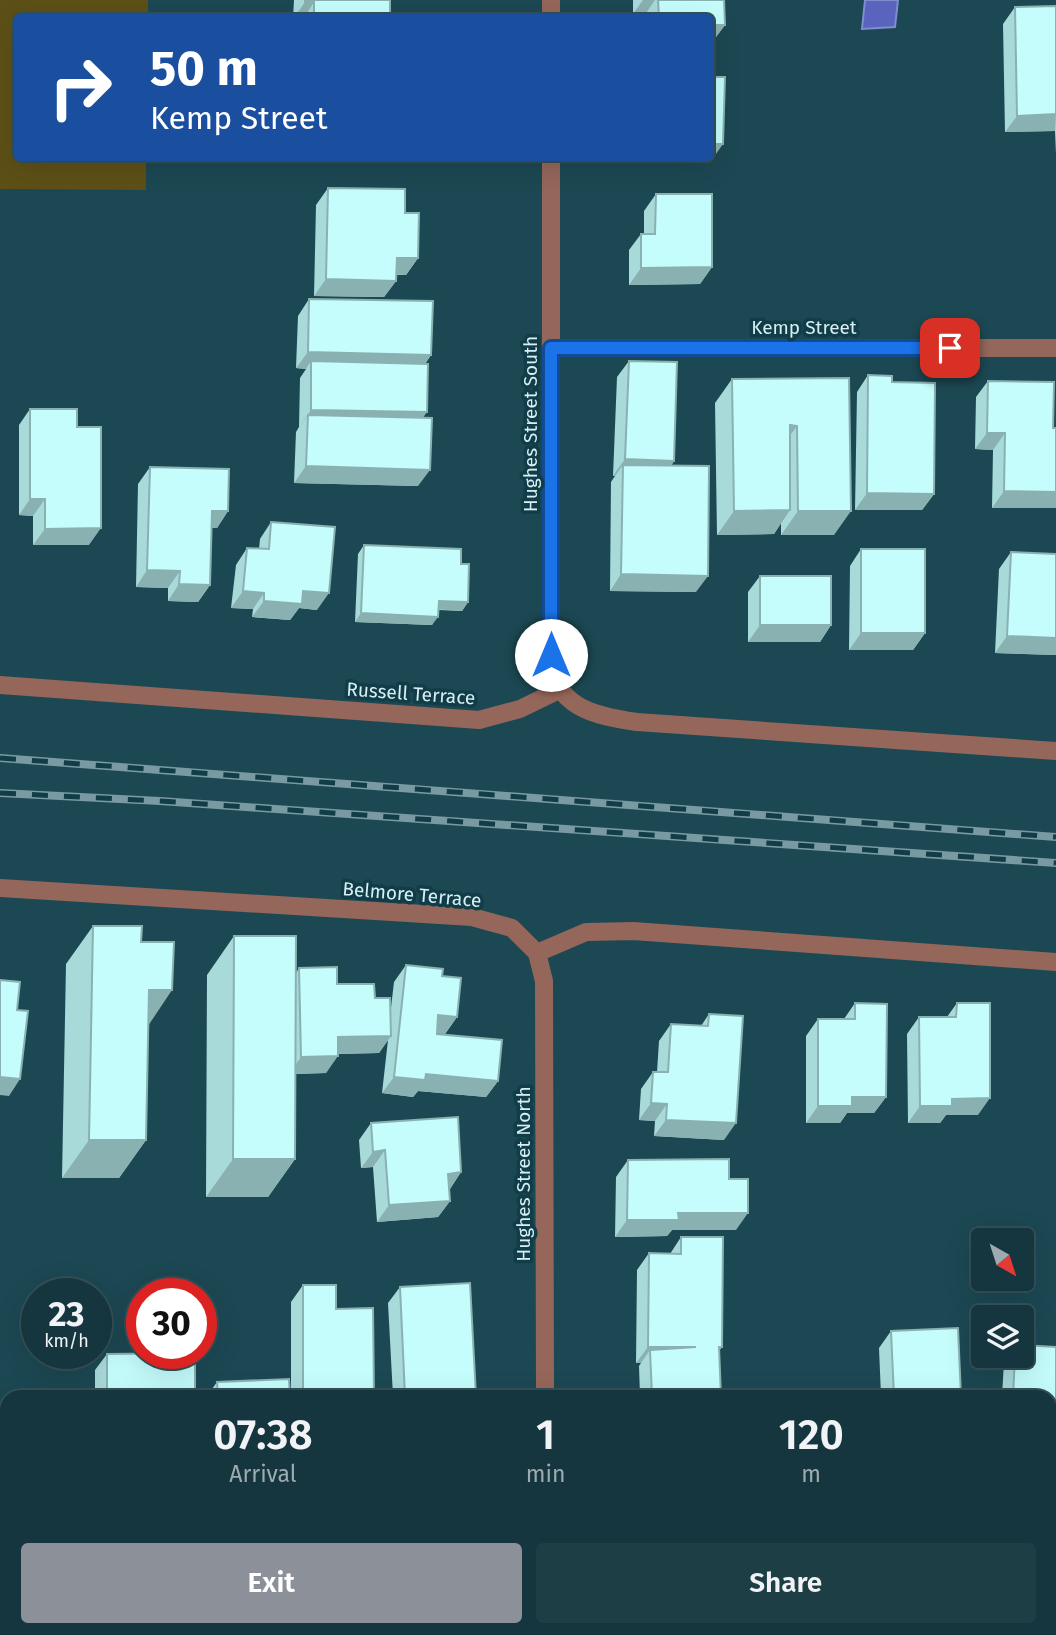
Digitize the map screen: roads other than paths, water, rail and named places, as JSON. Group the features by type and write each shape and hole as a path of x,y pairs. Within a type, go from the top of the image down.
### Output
{"street":[{"name":"Hughes Street South","path":"551,161 551,670 559,690"},
{"name":"Kemp Street","path":"551,348 1056,348"},
{"name":"Russell Terrace","path":"0,685 479,720 520,709 559,690"},
{"path":"559,690 584,710 604,717 637,722 1056,751"},
{"name":"Belmore Terrace","path":"0,888 472,917 512,928 537,953"},
{"path":"537,953 586,932 633,931 1056,962"},
{"name":"Hughes Street North","path":"537,953 544,981 545,1390"}],"water":[{"path":"865,0 898,0 895,27 862,29"}],"railway":[{"path":"0,758 1056,837"},
{"path":"0,793 160,801 1056,863"}]}
